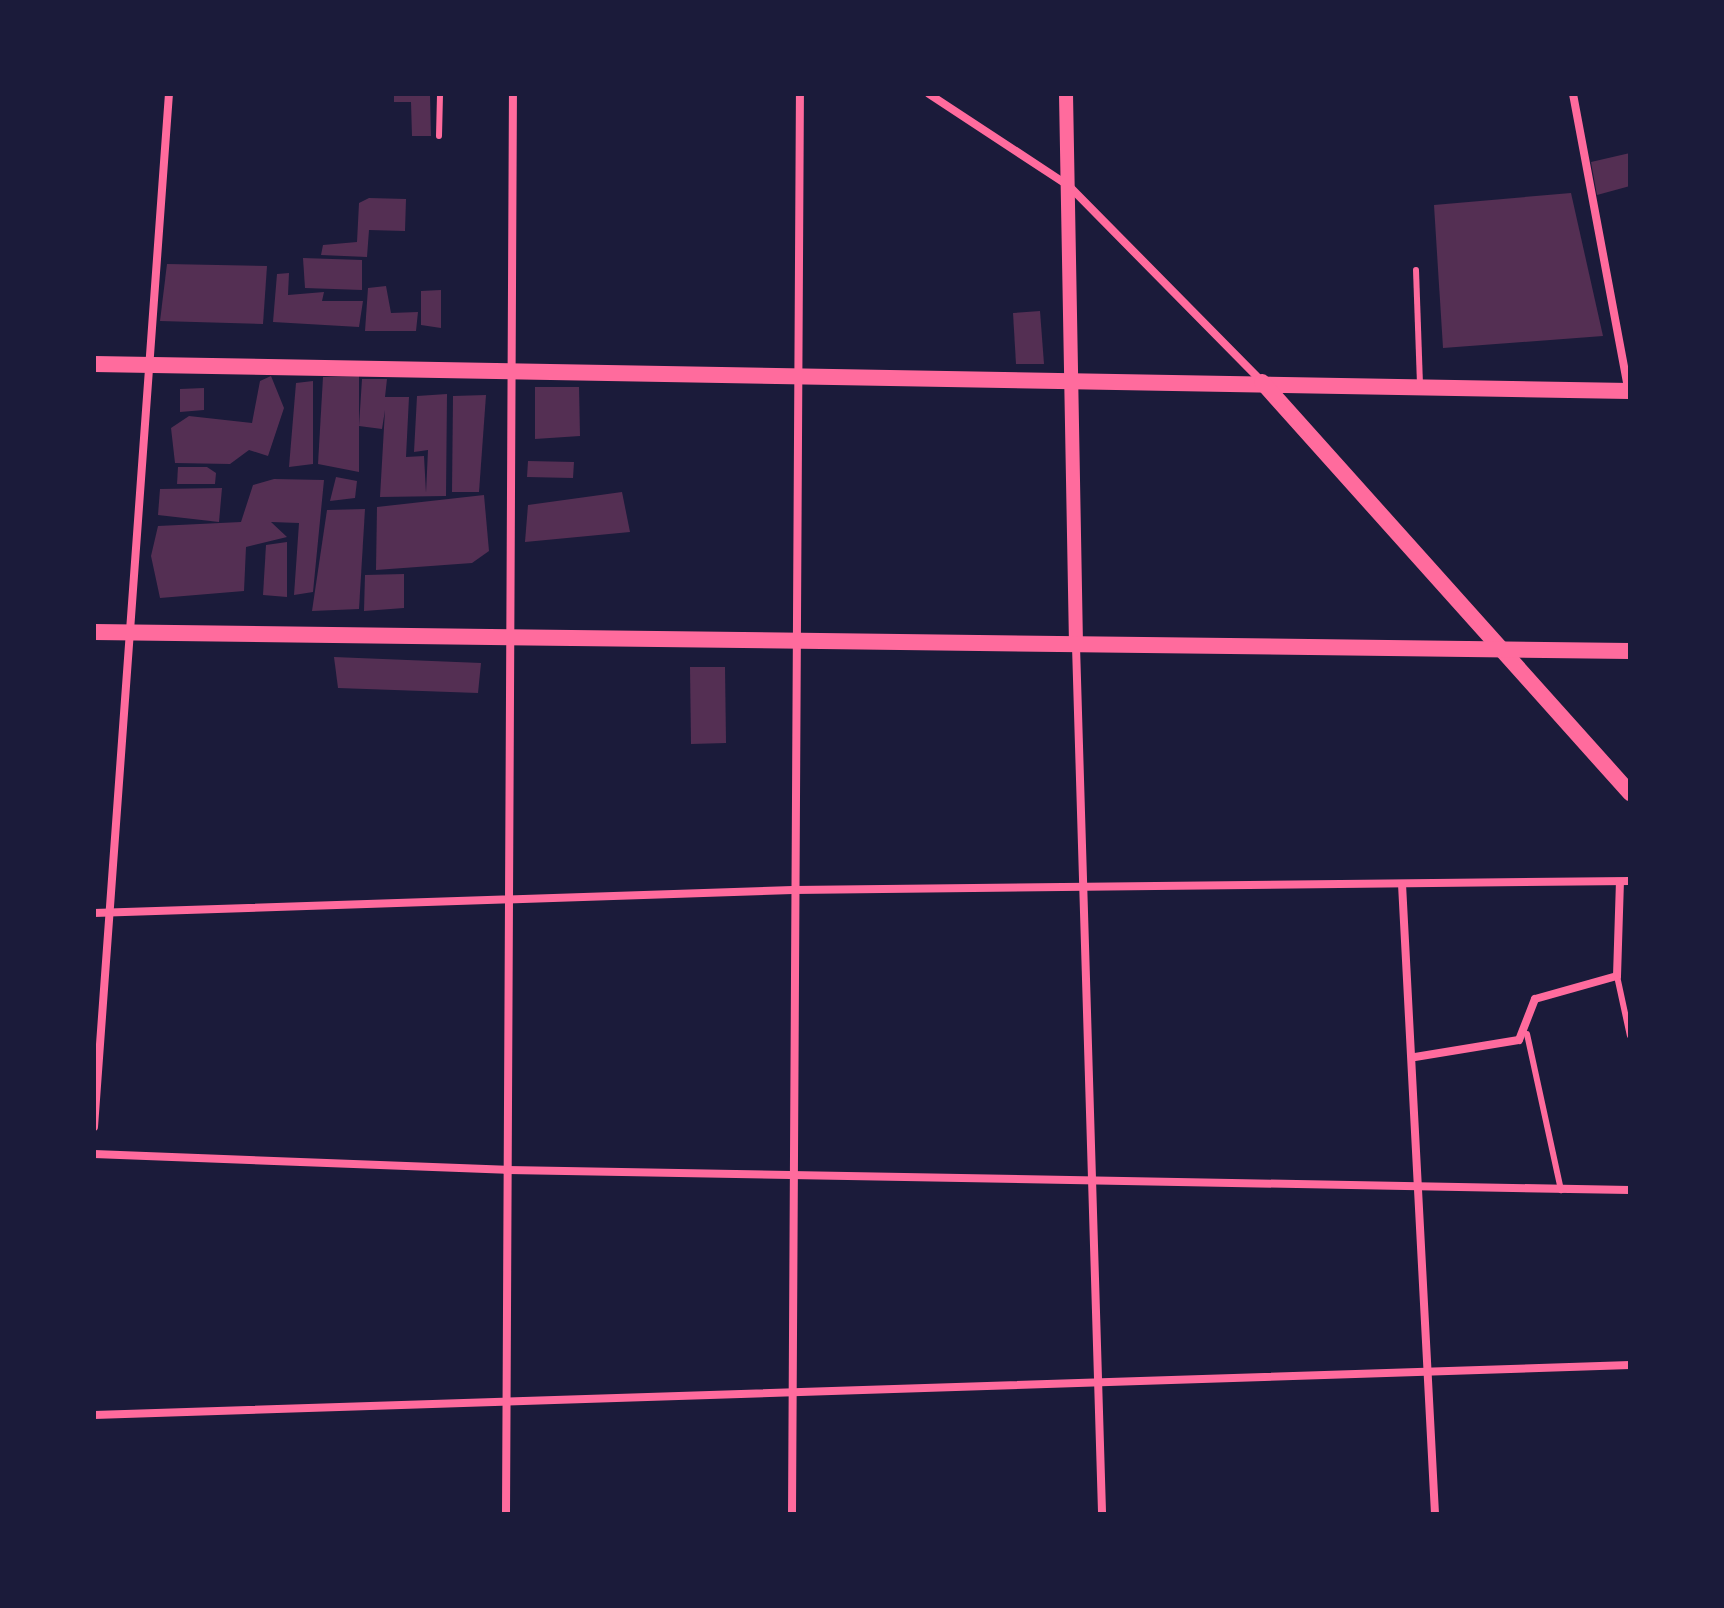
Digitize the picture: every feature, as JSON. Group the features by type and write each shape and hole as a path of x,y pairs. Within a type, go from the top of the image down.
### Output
{"main road":[{"path":"94,364 795,371 1630,393"},
{"path":"1262,382 1630,793"},
{"path":"94,632 1630,651"}],"street":[{"path":"94,1127 113,912 144,366 169,94"},
{"path":"506,1514 508,903 515,637 513,94"},
{"path":"792,1514 789,1173 800,94"},
{"path":"929,94 1069,186 1262,382"},
{"path":"1066,94 1076,378 1076,646 1089,1177 1102,1514"},
{"path":"1573,94 1630,393"},
{"path":"94,913 508,903 793,890 1082,890 1625,882 1617,976 1535,999 1527,1010 1527,1034 1415,1057"},
{"path":"1402,884 1415,1057 1417,1187 1430,1369 1435,1514"},
{"path":"94,1154 506,1170 1089,1177 1630,1190"},
{"path":"94,1415 793,1395 1430,1369 1630,1365"}],"lane":[{"path":"439,136 440,94"},
{"path":"1416,270 1420,387"},
{"path":"1617,976 1630,1036"},
{"path":"1527,1034 1561,1190"}],"building":[{"path":"394,94 430,94 431,136 412,136 411,102 394,102"},
{"path":"1630,153 1630,186 1597,195 1591,162"},
{"path":"1571,193 1603,336 1443,348 1434,205"},
{"path":"369,198 406,199 405,231 369,230 367,257 321,255 323,245 357,242 359,203"},
{"path":"303,258 362,260 362,290 305,288"},
{"path":"167,264 267,266 263,324 160,321"},
{"path":"289,273 288,295 324,292 322,301 363,301 359,327 273,322 277,274"},
{"path":"386,286 391,313 418,312 416,331 365,331 368,288"},
{"path":"441,290 441,328 421,325 421,291"},
{"path":"1040,311 1044,364 1016,364 1013,313"},
{"path":"271,376 284,408 268,456 249,450 230,464 175,463 171,428 189,416 252,423 260,381"},
{"path":"359,376 359,472 318,464 323,377"},
{"path":"362,379 387,379 385,397 409,397 406,457 424,456 426,493 428,450 414,452 417,396 447,394 446,496 380,497 385,410 382,429 359,426"},
{"path":"313,381 313,464 289,467 296,383"},
{"path":"535,387 579,387 580,436 535,439"},
{"path":"204,388 204,410 180,412 180,389"},
{"path":"486,395 479,492 452,492 453,396"},
{"path":"528,461 574,462 573,478 527,477"},
{"path":"178,467 207,467 216,473 215,484 177,484"},
{"path":"336,477 357,481 355,498 330,501"},
{"path":"274,479 324,480 313,592 294,595 299,523 271,522 287,537 246,547 244,591 160,598 151,556 158,526 241,522 253,485"},
{"path":"222,488 219,522 158,515 160,489"},
{"path":"622,492 630,532 525,542 528,505"},
{"path":"484,495 489,551 472,563 376,570 377,507"},
{"path":"365,509 359,609 312,611 327,510"},
{"path":"287,542 287,597 263,595 266,545"},
{"path":"404,574 404,608 364,611 365,575"},
{"path":"334,657 481,663 478,693 338,688"},
{"path":"690,667 725,667 726,743 691,744"}]}
